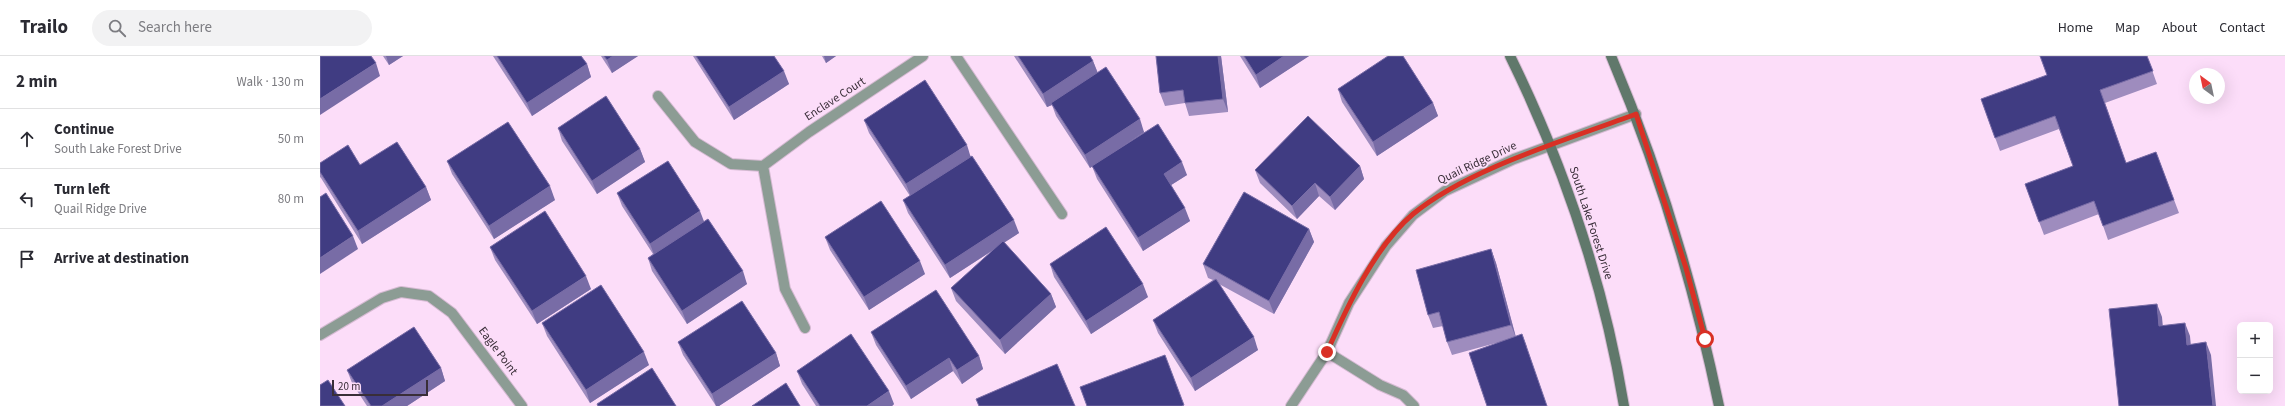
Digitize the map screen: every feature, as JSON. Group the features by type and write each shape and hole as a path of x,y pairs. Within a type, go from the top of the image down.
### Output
{"main road":[{"name":"South Lake Forest Drive","path":"1510,56 1551,146 1600,292 1616,358 1624,406"},
{"path":"1611,56 1636,114 1686,268 1705,339 1719,406"}],"street":[{"name":"Enclave Court","path":"763,166 809,132 923,56"},
{"path":"956,56 1062,214"},
{"path":"658,96 695,142 731,164 763,166 785,289 805,328"},
{"name":"Quail Ridge Drive","path":"1291,406 1327,352 1349,302 1386,246 1412,215 1445,191 1514,159 1636,114"},
{"name":"Eagle Point","path":"320,335 382,298 401,292 429,296 452,313 522,406"},
{"path":"1327,352 1380,385 1404,395 1414,406"}],"building":[{"path":"320,56 371,56 376,63 320,99"},
{"path":"497,56 581,56 587,64 527,103"},
{"path":"604,56 613,56 607,60"},
{"path":"696,56 774,56 784,71 729,107"},
{"path":"1018,56 1090,56 1093,61 1043,94"},
{"path":"1156,56 1218,56 1223,99 1185,103 1183,90 1160,93"},
{"path":"1244,56 1284,56 1256,75"},
{"path":"1388,56 1403,56 1433,103 1373,142 1338,89"},
{"path":"2040,56 2147,56 2153,71 2100,90 2126,163 2156,152 2174,200 2103,226 2094,201 2039,222 2025,184 2073,166 2055,116 1995,138 1981,99 2047,75"},
{"path":"1106,67 1140,119 1085,155 1051,103"},
{"path":"925,80 967,145 906,184 864,120"},
{"path":"606,96 640,149 592,181 558,128"},
{"path":"1308,116 1360,166 1330,197 1315,183 1292,206 1255,170"},
{"path":"508,122 550,186 489,226 447,161"},
{"path":"1158,124 1182,162 1164,174 1185,208 1138,238 1092,166"},
{"path":"397,142 426,187 358,231 320,172 320,163 348,145 360,165"},
{"path":"972,156 1014,220 945,265 903,200"},
{"path":"668,161 700,211 650,244 617,193"},
{"path":"1244,192 1309,229 1269,301 1203,264"},
{"path":"326,193 353,236 320,258 320,197"},
{"path":"881,201 920,261 864,297 825,237"},
{"path":"545,211 586,276 532,311 490,247"},
{"path":"708,219 743,271 682,311 648,258"},
{"path":"1106,227 1143,284 1086,321 1050,264"},
{"path":"1003,241 1051,294 1000,340 951,288"},
{"path":"1491,249 1511,325 1447,342 1439,312 1428,315 1416,270"},
{"path":"1216,279 1254,337 1191,378 1153,320"},
{"path":"601,285 644,352 586,390 542,323"},
{"path":"936,290 979,356 957,370 949,358 906,386 871,332"},
{"path":"742,301 776,353 712,394 678,342"},
{"path":"2157,304 2159,326 2185,323 2187,345 2206,342 2213,406 2119,406 2109,309"},
{"path":"414,327 441,368 382,406 371,406 347,370"},
{"path":"851,334 889,391 867,406 820,406 797,371"},
{"path":"1522,334 1547,406 1487,406 1469,353"},
{"path":"1165,355 1184,405 1087,406 1080,387"},
{"path":"1057,364 1075,406 979,406 976,399"},
{"path":"652,368 676,406 598,406 597,404"},
{"path":"328,380 345,406 320,406 320,385"},
{"path":"786,383 800,406 752,406"}],"route":[{"path":"1327,352 1349,302 1386,246 1412,215 1445,191 1514,159 1636,114 1686,268 1705,339"}]}
